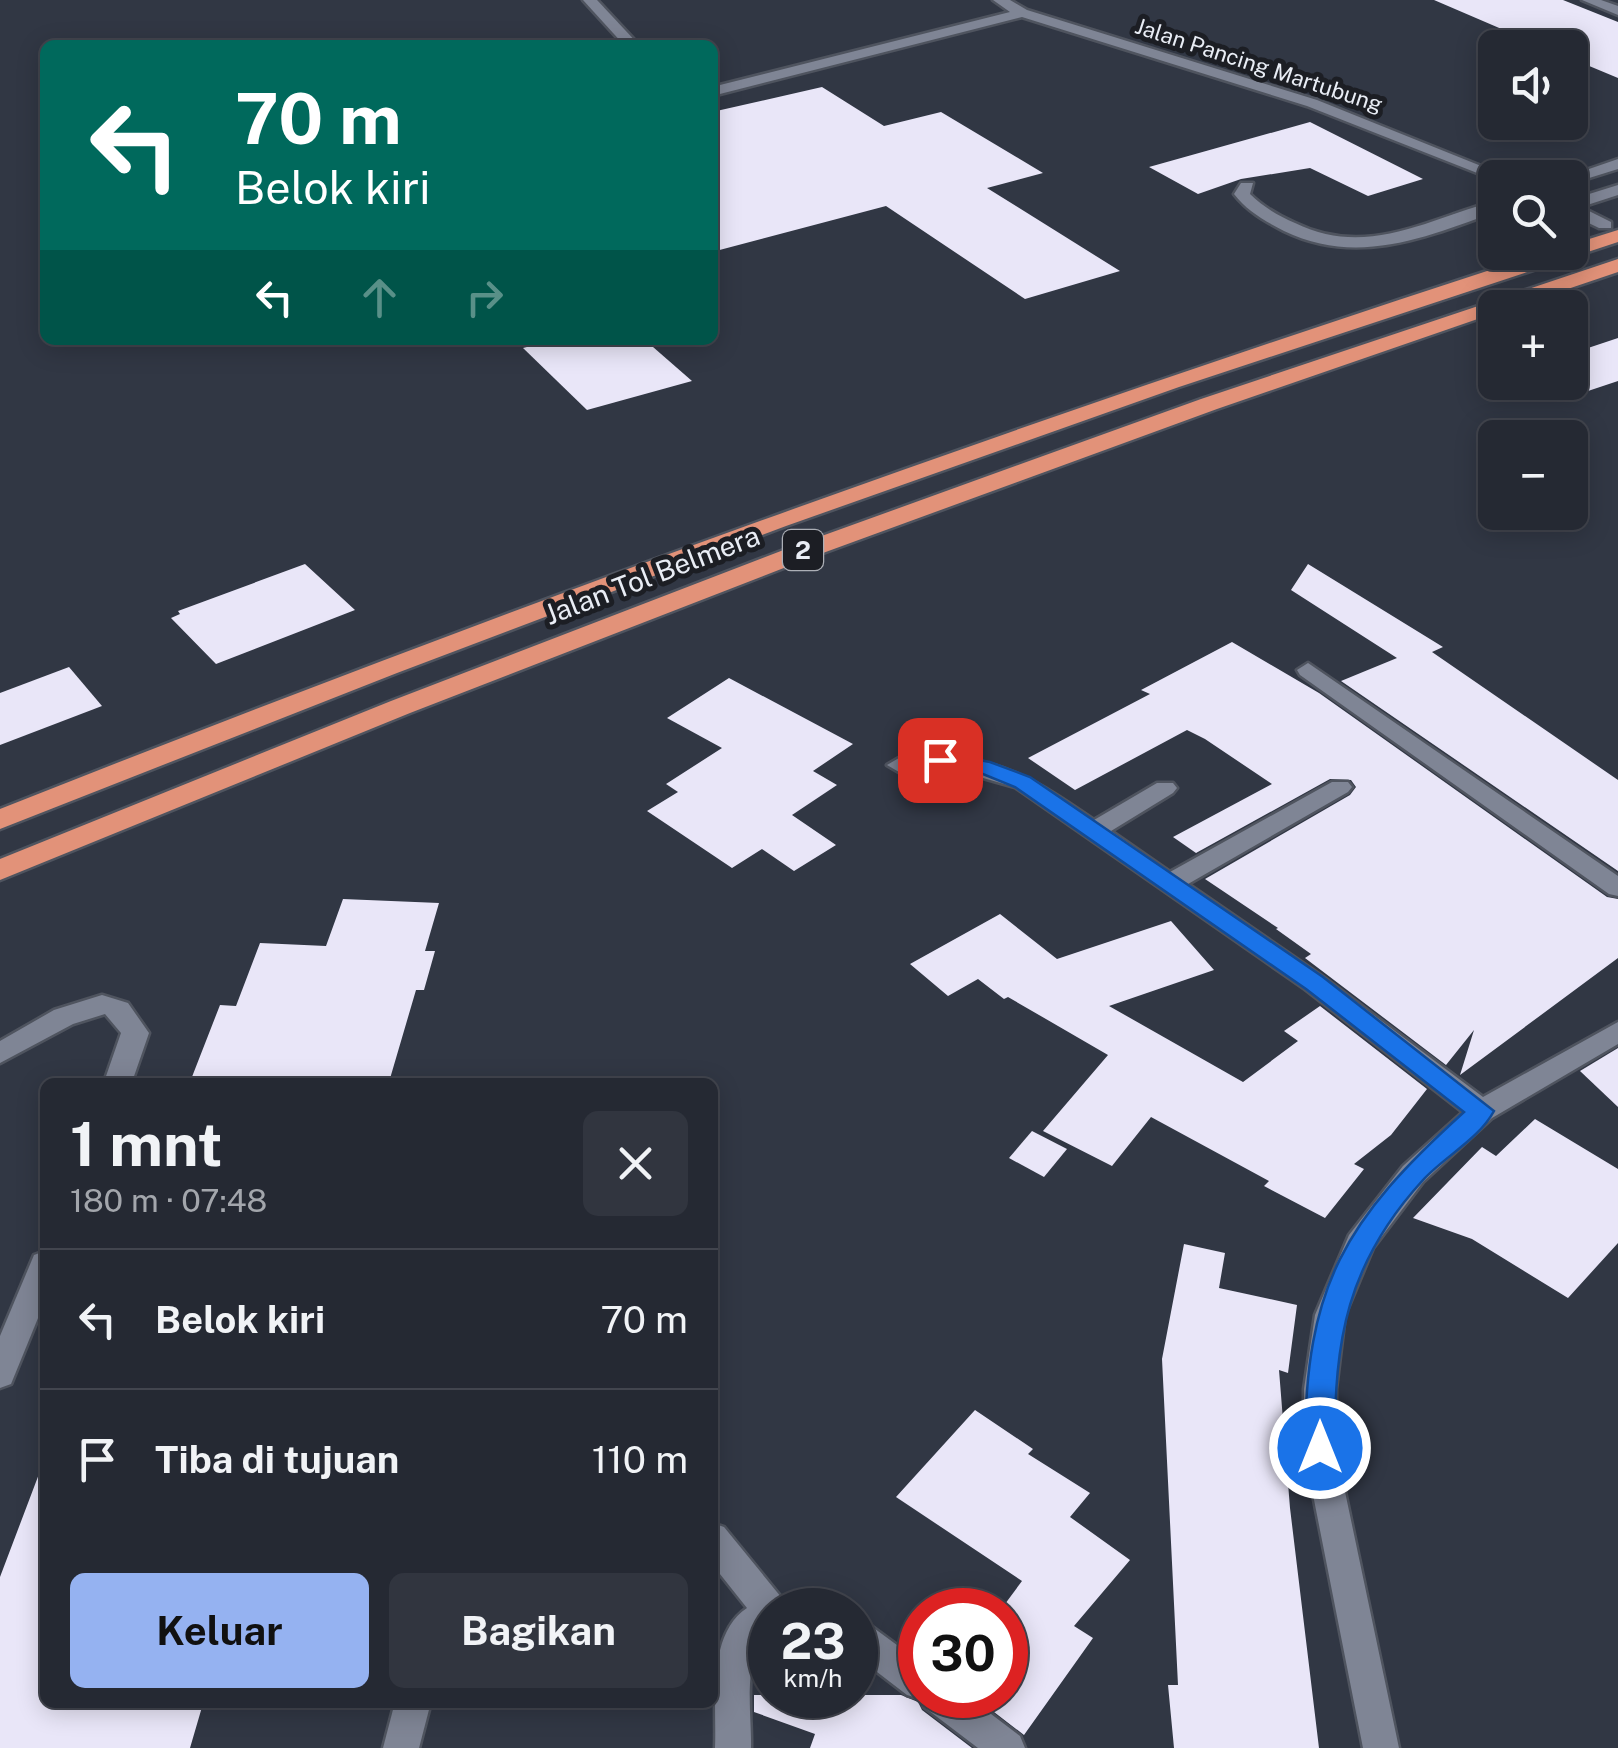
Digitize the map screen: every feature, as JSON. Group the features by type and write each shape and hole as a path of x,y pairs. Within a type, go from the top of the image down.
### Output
{"highway":[{"name":"Jalan Tol Belmera","path":"1588,242 1612,231"},
{"name":"Jalan Tol Belmera","path":"0,870 446,686 943,497 1238,392 1618,265"},
{"name":"Jalan Tol Belmera","path":"0,820 332,686 879,484 1512,270"}],"street":[{"path":"590,0 627,40"},
{"name":"Jalan Pancing Martubung","path":"1000,0 1022,12 1312,103 1478,168"},
{"path":"1589,0 1618,11"},
{"path":"718,90 1022,12"},
{"path":"1588,174 1618,164"},
{"path":"1247,186 1242,194 1251,205 1298,234 1350,246 1393,242 1478,212"},
{"path":"1588,201 1618,190"},
{"path":"1588,217 1612,231"},
{"path":"1308,670 1618,888"},
{"path":"899,765 940,760 982,766 1022,782 1314,983 1482,1111"},
{"path":"1168,884 1340,787"},
{"path":"1092,832 1165,788"},
{"path":"0,1052 78,1012 104,1004 118,1009 135,1034 119,1078"},
{"path":"1381,1748 1320,1448 1320,1388 1330,1315 1360,1243 1413,1174 1482,1111 1618,1032"},
{"path":"0,1375 40,1275"},
{"path":"718,1546 751,1588"},
{"path":"733,1748 738,1656 748,1630"},
{"path":"401,1748 411,1708"},
{"path":"967,1718 1007,1748"}],"building":[{"path":"1434,0 1563,0 1618,22 1618,78 1588,66 1588,30 1504,30"},
{"path":"822,87 884,126 941,112 1043,173 987,188 1120,271 1025,299 886,206 718,250 718,111"},
{"path":"1310,122 1423,179 1368,196 1310,168 1241,179 1198,194 1149,167"},
{"path":"1618,338 1618,381 1588,391 1588,348"},
{"path":"651,345 692,381 587,410 523,348"},
{"path":"305,564 355,610 216,664 171,618 180,614 178,611"},
{"path":"1308,564 1443,647 1432,652 1618,780 1618,871 1341,681 1397,658 1291,590"},
{"path":"1232,642 1319,693 1607,897 1618,899 1618,958 1460,1075 1474,1030 1446,1065 1305,958 1311,954 1278,928 1205,879 1350,795 1356,787 1351,780 1330,779 1196,853 1173,837 1272,784 1205,739 1187,730 1075,790 1028,758 1150,694 1141,690"},
{"path":"69,667 102,706 0,745 0,693"},
{"path":"729,678 853,744 813,771 837,785 792,815 836,845 794,871 762,849 732,868 647,811 678,792 666,784 722,748 667,718"},
{"path":"343,899 439,903 425,951 435,951 424,990 416,990 390,1078 192,1078 220,1005 236,1006 260,943 326,946"},
{"path":"1000,914 1057,959 1171,921 1214,970 1109,1006 1243,1082 1298,1041 1284,1031 1320,1006 1427,1089 1391,1135 1354,1164 1364,1169 1325,1218 1264,1186 1269,1181 1151,1117 1112,1166 1043,1131 1108,1055 1008,997 1004,999 978,979 948,996 910,964"},
{"path":"1618,1048 1618,1107 1580,1071"},
{"path":"1535,1119 1618,1169 1618,1243 1568,1298 1472,1239 1413,1218 1482,1147 1496,1156"},
{"path":"1032,1131 1067,1149 1044,1177 1009,1158"},
{"path":"1184,1244 1225,1253 1219,1288 1297,1305 1288,1373 1279,1370 1290,1508 1319,1748 1174,1748 1168,1685 1178,1685 1162,1359"},
{"path":"975,1410 1033,1449 1028,1454 1090,1493 1070,1517 1130,1560 1074,1626 1093,1638 1024,1735 1002,1718 1028,1718 1028,1588 1017,1588 1022,1581 896,1497"},
{"path":"40,1471 40,1708 202,1708 190,1748 0,1748 0,1577"},
{"path":"878,1695 898,1695 898,1718 933,1718 972,1748 810,1748 815,1734 771,1718 878,1718"}],"route":[{"path":"940,760 982,766 1022,782 1314,983 1482,1111 1413,1174 1360,1243 1330,1315 1320,1388 1320,1448"}]}
